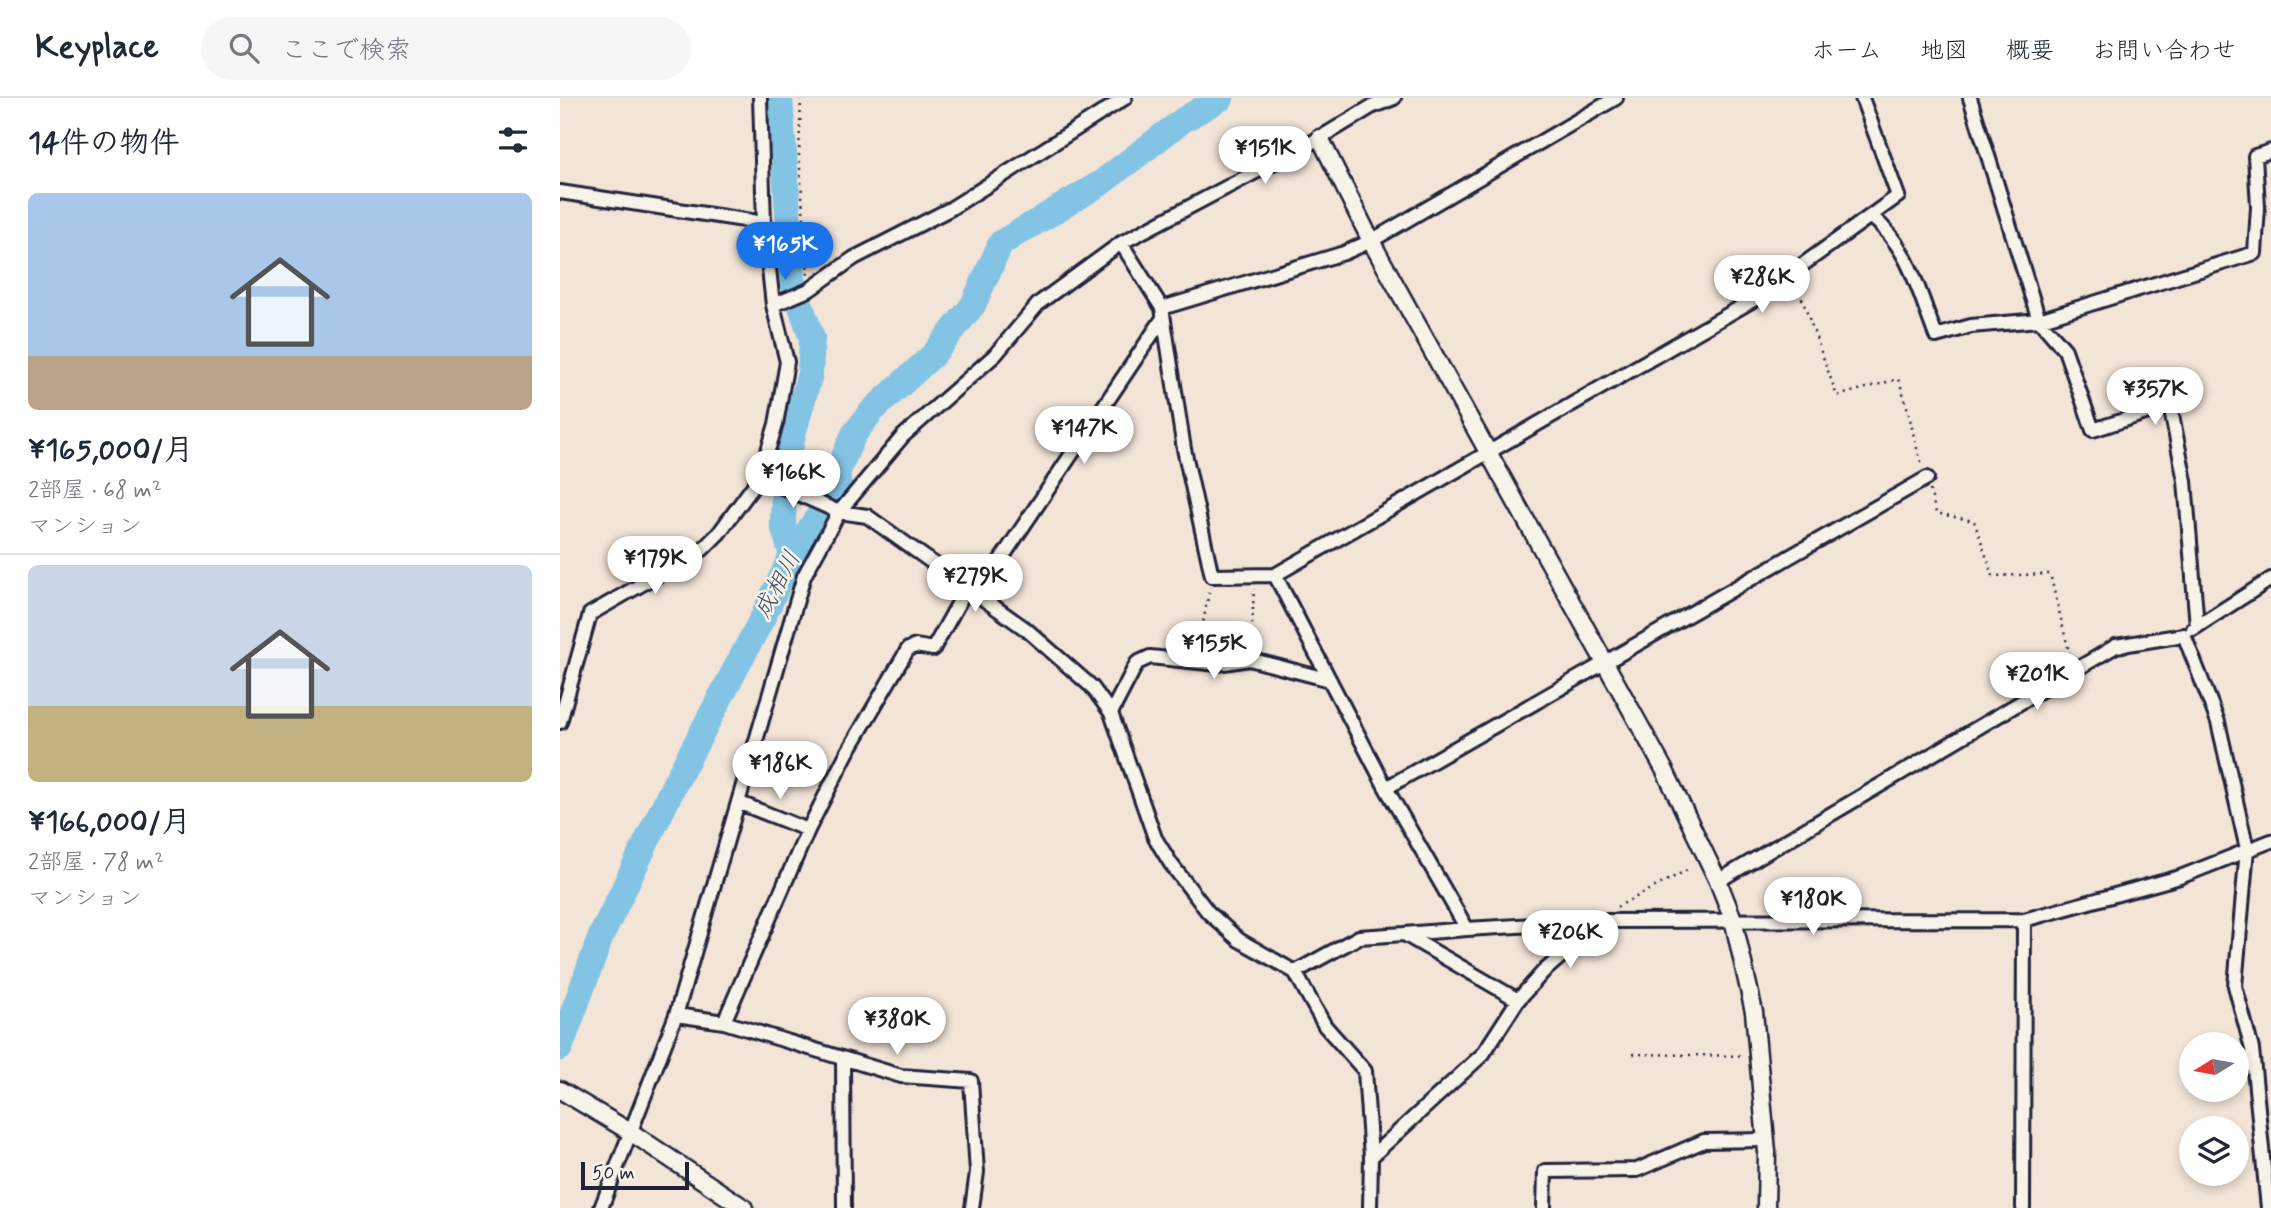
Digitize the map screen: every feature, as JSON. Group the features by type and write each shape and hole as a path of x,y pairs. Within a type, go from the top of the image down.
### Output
{"street":[{"path":"560,722 590,614 703,549 719,533 760,478 786,378 786,350 774,305 764,223 760,98"},
{"path":"774,305 809,290 854,258 950,209 1125,98"},
{"path":"601,1208 676,1015 804,576 839,512 903,436 995,355 1039,303 1121,243 1320,138 1371,107 1394,98"},
{"path":"723,1022 808,830 847,754 908,649 916,646 933,649 1163,313 1344,253 1371,241 1616,98"},
{"path":"1121,243 1163,313 1184,449 1212,576 1275,575 1755,299 1898,196 1862,98"},
{"path":"1970,98 2039,320 2065,350 2093,430 2170,405 2185,481 2197,626"},
{"path":"1320,138 1371,241 1665,771 1718,881 1733,919 1754,1012 1766,1140 1766,1208"},
{"path":"1871,216 1885,228 1906,255 1936,336 1970,326 2039,320 2255,253 2258,206 2255,156 2271,151"},
{"path":"560,192 764,223"},
{"path":"760,478 839,512 867,516 1027,629 1092,687 1111,713 1155,838 1171,864 1208,912 1239,940 1295,972 1325,1026 1365,1072 1371,1157 1370,1208"},
{"path":"1386,788 1927,478"},
{"path":"1275,575 1386,788 1467,929"},
{"path":"1718,881 2116,646 2185,635 2271,579"},
{"path":"2185,635 2218,722 2248,849 2235,986 2252,1049 2266,1129 2268,1208"},
{"path":"1111,713 1137,663 1150,657 1218,664 1249,659 1281,665 1330,680"},
{"path":"740,803 808,830"},
{"path":"1295,972 1359,937 1467,929 1602,921 2024,920 2180,877 2271,841"},
{"path":"2023,1208 2024,920"},
{"path":"1371,1157 1483,1054 1518,1000 1543,972 1602,921"},
{"path":"1404,934 1518,1000"},
{"path":"676,1015 723,1022 901,1076 971,1081 977,1172 972,1208"},
{"path":"843,1059 844,1208"},
{"path":"560,1090 632,1133 744,1208"},
{"path":"1544,1208 1545,1171 1636,1170 1704,1140 1766,1140"}],"path":[{"path":"801,98 799,153 809,290"},
{"path":"1249,659 1254,575"},
{"path":"1196,663 1212,576"},
{"path":"1602,921 1622,902 1691,868"},
{"path":"1633,1054 1759,1056"}],"waterway":[{"path":"780,98 793,283 812,338 810,374 793,434 784,482 783,525 792,555"},
{"name":"成相川","path":"560,1048 601,936 674,785 764,615 792,555 838,487 838,470 854,434 872,411 933,355 973,305 1001,243 1101,183 1183,120 1221,98"}]}
